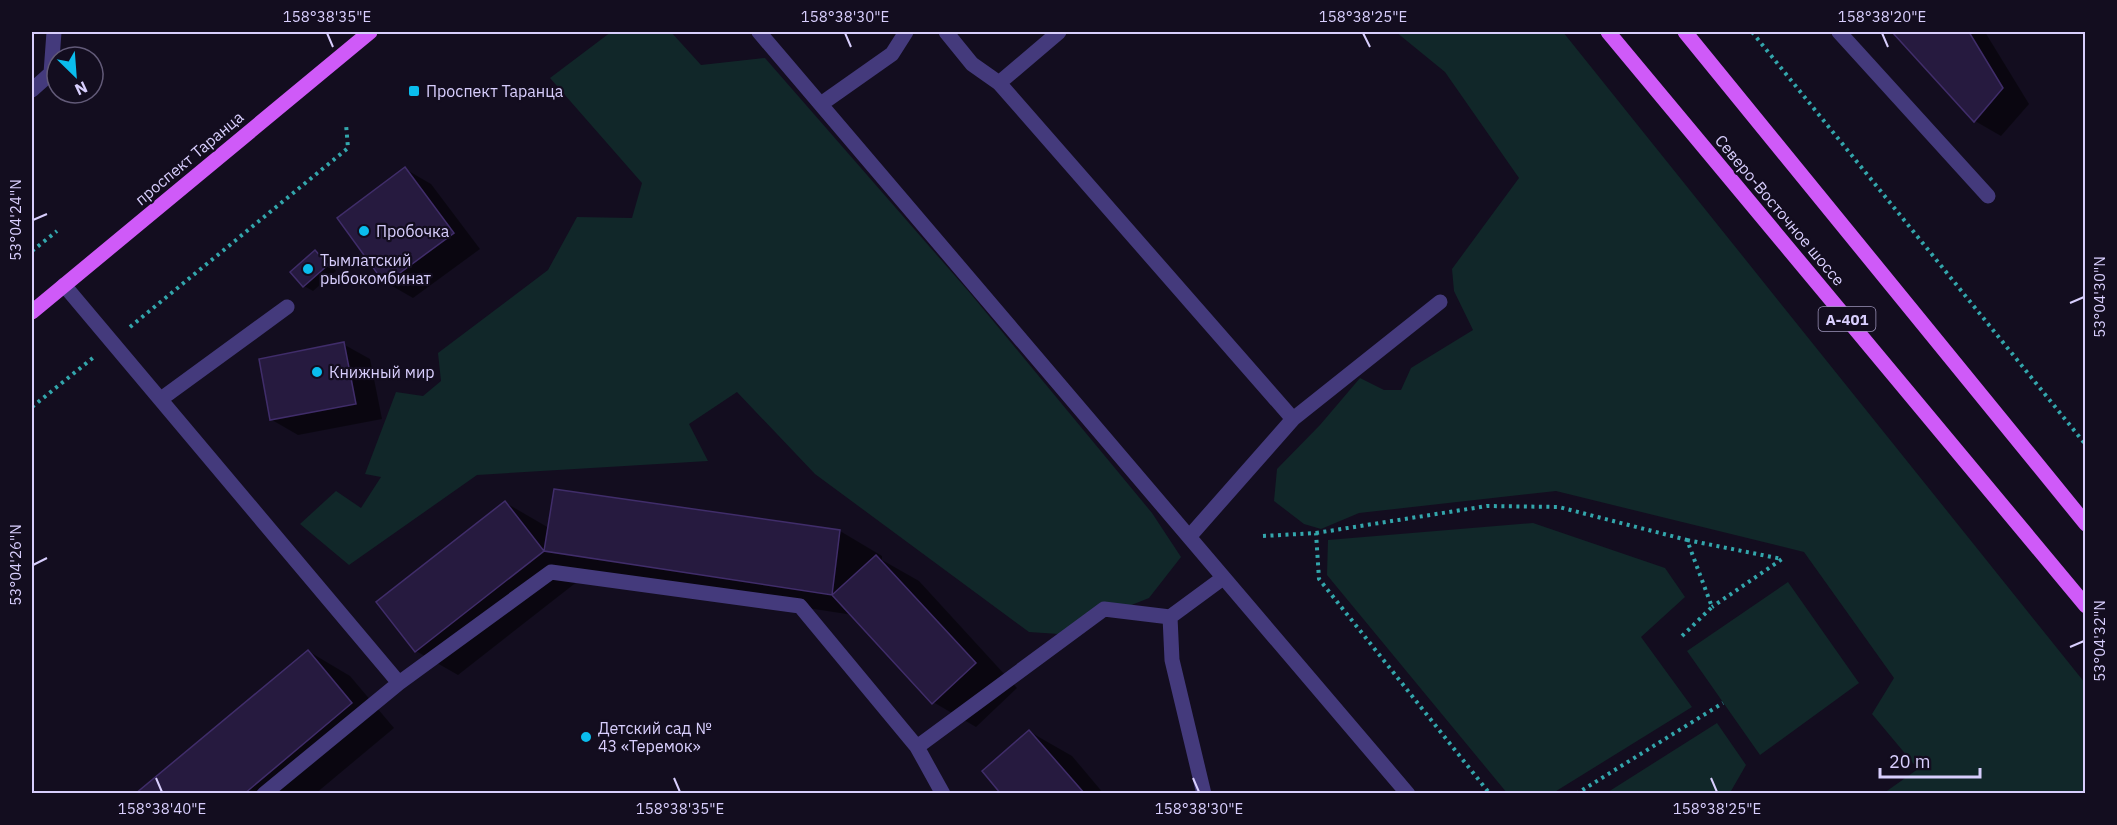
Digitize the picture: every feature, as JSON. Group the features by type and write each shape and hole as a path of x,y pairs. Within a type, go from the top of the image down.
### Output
{"main road":[{"name":"проспект Таранца","path":"32,312 370,32"},
{"name":"Северо-Восточное шоссе","path":"1608,32 2085,606"},
{"path":"1685,32 2085,524"}],"street":[{"path":"32,90 51,74 54,32"},
{"path":"759,32 1408,794"},
{"path":"821,104 892,54 906,32"},
{"path":"945,32 972,64 999,83 1293,419"},
{"path":"999,83 1059,32"},
{"path":"1839,32 1988,196"},
{"path":"64,285 399,683"},
{"path":"1189,537 1293,419 1440,302"},
{"path":"160,399 287,307"},
{"path":"264,794 399,683 551,572 800,606 917,747 943,794"},
{"path":"917,747 1104,609 1170,617 1223,578"},
{"path":"1170,617 1172,660 1204,794"}],"path":[{"path":"1752,32 2085,445"},
{"path":"32,407 348,148 346,124"},
{"path":"32,251 57,231"},
{"path":"1263,536 1316,533 1487,506 1559,507 1686,540 1782,559 1712,607 1679,639"},
{"path":"1316,533 1319,579 1490,794"},
{"path":"1686,540 1712,607"},
{"path":"1575,794 1723,703"}],"green space":[{"path":"611,32 671,32 701,65 765,58 970,293 1152,513 1181,557 1149,598 1059,634 1029,632 815,474 737,392 689,424 708,461 477,475 349,565 300,524 336,491 361,508 381,477 365,474 396,392 423,396 441,381 438,353 548,270 577,217 632,218 642,183 550,78"},
{"path":"1396,32 1563,32 2085,683 2085,793 1884,793 1918,769 1872,714 1894,678 1804,552 1556,491 1359,513 1321,529 1304,524 1274,501 1277,469 1320,425 1360,378 1384,390 1401,390 1411,368 1473,330 1454,291 1452,269 1519,178 1445,72"},
{"path":"1533,523 1665,568 1685,597 1641,637 1692,707 1553,793 1507,793 1327,575 1328,540"},
{"path":"1788,582 1859,683 1760,755 1687,651"},
{"path":"1717,723 1746,765 1732,793 1608,792"}],"building":[{"path":"1892,32 1969,32 2003,88 1974,122"},
{"path":"405,167 454,233 385,284 337,218"},
{"path":"315,250 328,265 303,287 290,272"},
{"path":"344,342 356,404 270,420 259,359"},
{"path":"554,489 840,530 832,595 544,551"},
{"path":"505,501 544,551 415,652 376,602"},
{"path":"876,555 976,663 932,704 832,595"},
{"path":"308,650 352,703 244,794 135,794"},
{"path":"1029,730 1085,794 1001,794 982,771"}],"place":[{"name":"Проспект Таранца","path":"414,91"},
{"name":"Пробочка","path":"364,231"},
{"name":"Тымлатский рыбокомбинат","path":"308,269"},
{"name":"Книжный мир","path":"317,372"},
{"name":"Детский сад № 43 «Теремок»","path":"586,737"}]}
